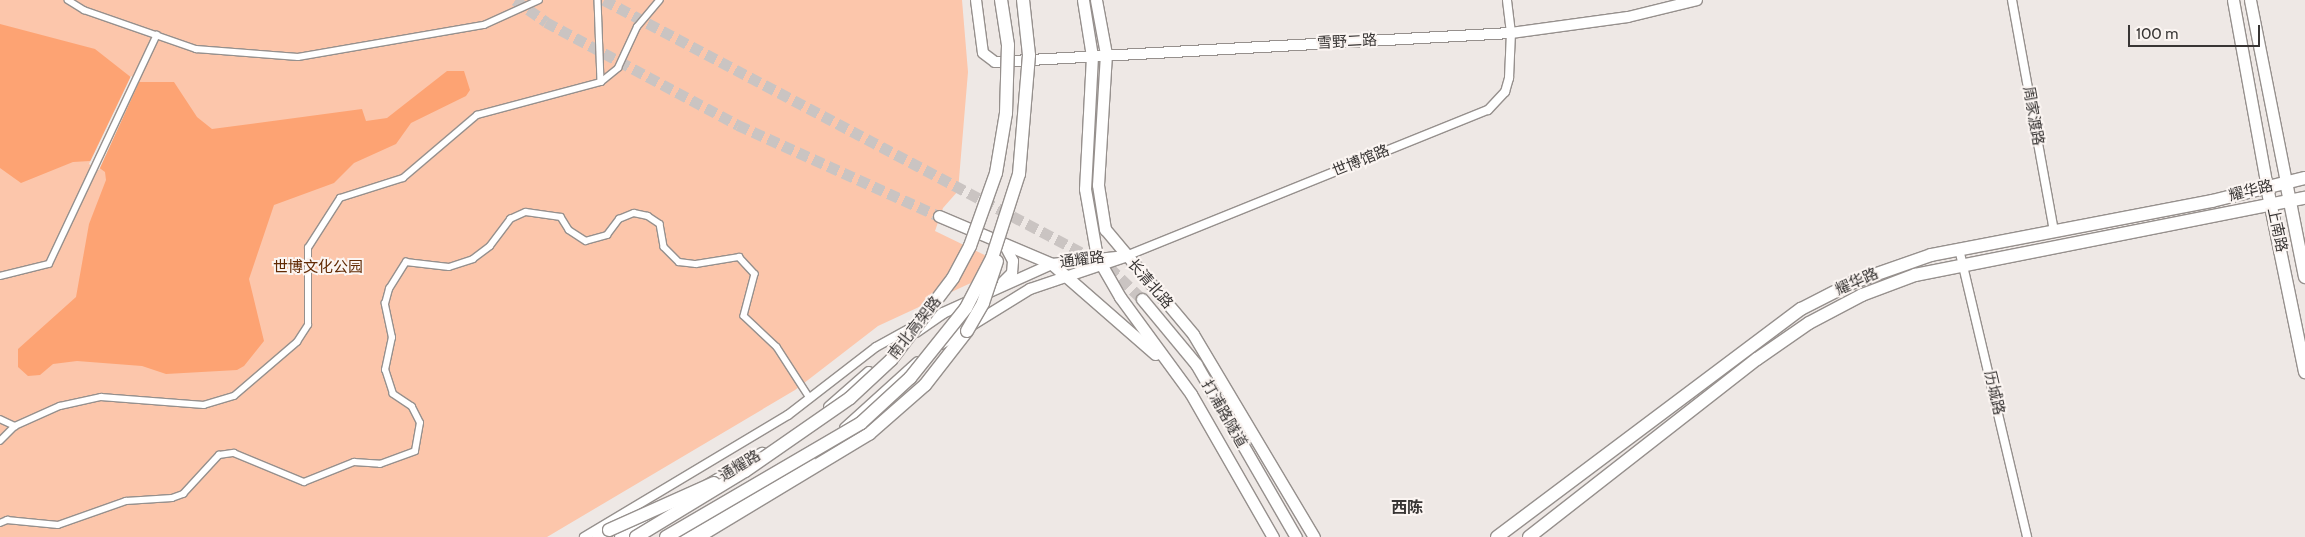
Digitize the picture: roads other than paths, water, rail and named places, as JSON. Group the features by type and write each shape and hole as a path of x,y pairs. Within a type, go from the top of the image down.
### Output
{"main road":[{"name":"南北高架路","path":"636,537 745,471 850,398 891,360 970,246 996,173 1006,113 1008,45 1001,0"},
{"name":"南北高架路","path":"666,537 861,423 910,378 966,308 1004,225 1026,135 1029,55 1023,0"},
{"name":"长清北路","path":"1083,0 1092,56 1085,189 1099,262 1169,368 1190,394 1273,537"},
{"name":"长清北路","path":"1096,0 1106,54 1101,212 1105,229 1192,334 1314,537"},
{"name":"上南路","path":"2233,0 2267,187 2305,372"},
{"name":"上南路","path":"2250,0 2305,277"},
{"name":"耀华路","path":"1497,537 1801,309 1890,267 1959,250 2054,232 2305,178"},
{"name":"耀华路","path":"1528,537 1707,396 1809,323 1862,295 1915,275 2272,207 2305,198"},
{"path":"939,216 1052,264 1169,368"},
{"path":"698,537 723,524 869,434 925,385 983,303 1004,225"},
{"name":"打浦路隧道","path":"1142,299 1196,364 1296,537"},
{"path":"598,537 657,505 745,471"}],"street":[{"path":"68,0 196,49 298,57 484,25 539,0"},
{"path":"598,0 601,82"},
{"path":"0,441 15,426 60,406 101,397 204,405 234,396 297,342 308,325 308,248 340,198 403,178 477,115 601,82 618,68 637,27 660,0"},
{"name":"雪野二路","path":"976,0 983,53 995,62 1106,54 1511,33 1628,17 1697,0"},
{"name":"世博馆路","path":"1126,256 1488,110 1504,92 1511,33 1507,0"},
{"name":"周家渡路","path":"2012,0 2054,232"},
{"path":"0,276 49,264 156,35"},
{"path":"0,523 6,520 58,525 126,501 172,498 183,494 218,455 234,453 304,482 354,462 380,464 415,451 420,423 412,407 393,394 384,370 392,338 385,304 389,289 406,262 449,267 473,259 490,246 510,219 526,212 561,217 569,230 586,241 607,235 619,219 634,213 660,224 664,247 679,262 696,264 739,257 755,274 744,316 777,347 810,398"},
{"path":"1000,286 1012,273 1014,261 1004,244"},
{"name":"历城路","path":"1959,250 2027,537"},
{"name":"通耀路","path":"683,537 798,468 956,333 997,307 1065,274 1099,262 1126,256"},
{"name":"通耀路","path":"620,537 785,439 943,313 1052,264 1099,262"},
{"path":"584,537 810,398 876,347 943,313"},
{"path":"0,419 15,426"}],"tunnel":[{"path":"515,0 546,22 738,125 939,216"},
{"path":"604,0 1109,267 1142,299"}],"district":[{"name":"西陈","path":"1407,508"}],"park label":[{"name":"世博文化公园","path":"318,268"}]}
